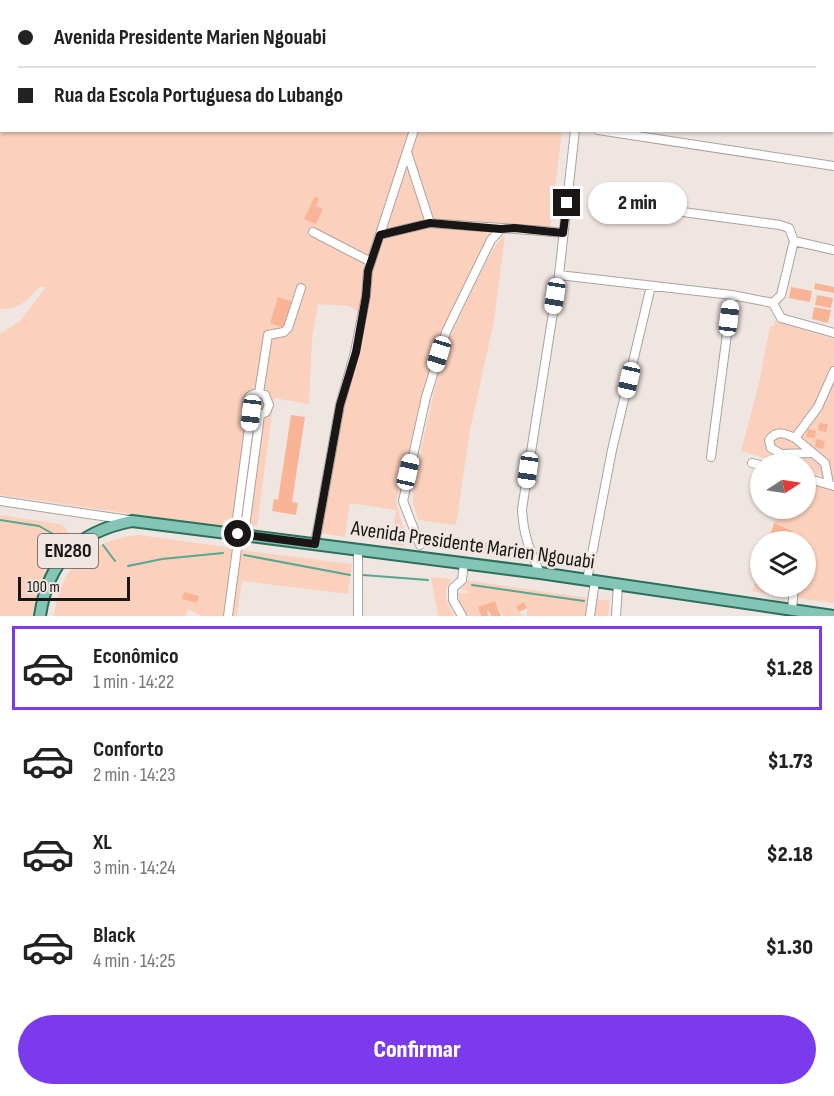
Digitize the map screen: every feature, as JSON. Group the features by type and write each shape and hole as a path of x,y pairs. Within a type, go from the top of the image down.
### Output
{"main road":[{"name":"Avenida Presidente Marien Ngouabi","path":"132,521 540,573 834,616"},
{"name":"EN280","path":"40,616 48,581 54,569 71,549 103,528 132,521"}],"street":[{"path":"315,544 340,405 356,352 371,262 413,132"},
{"path":"540,573 527,545 523,530 522,509 559,275 575,132"},
{"path":"611,132 834,166"},
{"path":"407,152 430,223"},
{"path":"653,208 789,228 794,241 781,295 773,303"},
{"path":"380,235 430,223 563,233"},
{"path":"420,545 403,501 426,397 446,332 491,240 501,229"},
{"path":"313,232 371,262"},
{"path":"794,241 834,250"},
{"path":"559,275 773,303"},
{"path":"590,616 591,580 612,450 651,286"},
{"path":"259,393 268,335 284,332 288,328 301,288"},
{"path":"711,457 732,296"},
{"path":"773,303 781,318 834,333"},
{"path":"795,438 818,407 834,370"},
{"path":"228,616 251,413 247,408 247,401 251,395 259,393 267,398 269,405 266,412 261,415 239,534"},
{"path":"779,453 771,448 769,440 773,435 782,432 795,438 813,453"},
{"path":"816,456 825,463 831,485"},
{"path":"816,481 831,485"},
{"name":"Avenida Presidente Marien Ngouabi","path":"0,501 132,521"},
{"path":"358,549 358,616"},
{"path":"462,616 453,600 453,588 462,580 464,563"},
{"path":"616,616 618,584"},
{"path":"792,610 793,597"}],"shaded area":[{"path":"0,132 562,132 550,228 507,223 495,225 440,334 396,501 404,531 404,546 391,544 396,510 350,503 345,537 321,533 343,405 364,333 371,297 372,270 406,164 365,270 358,312 349,306 318,304 312,338 309,404 274,398 257,526 224,520 223,527 0,495 0,334 20,321 46,287 40,287 18,306 0,309"},
{"path":"505,235 494,321 470,430 456,525 418,520 413,502 414,481 435,387 449,338 483,268 497,243"},
{"path":"775,321 834,339 834,479 816,474 816,453 750,454 741,451 759,383 770,326 774,326"},
{"path":"816,484 834,490 834,603 795,598 816,597 816,531 792,531 774,523 775,519 816,519"},
{"path":"0,515 60,524 68,534 70,542 45,575 34,616 0,616"},
{"path":"139,535 233,548 223,616 201,616 188,609 186,616 54,616 63,584 80,559 106,543"},
{"path":"241,550 352,564 348,594 242,581 237,616 232,616"},
{"path":"431,577 452,579 446,593 447,602 454,616 438,616"},
{"path":"465,580 588,598 585,616 527,616 524,602 516,606 520,614 525,616 503,616 495,601 478,607 481,616 464,616 456,601 455,593 468,593 467,590 462,590"},
{"path":"595,599 610,601 608,616 592,616"}],"building":[{"path":"315,196 319,199 316,206 323,209 316,224 304,219"},
{"path":"815,283 834,287 834,293 814,289"},
{"path":"791,287 812,291 810,302 789,298"},
{"path":"817,295 833,298 831,308 815,305"},
{"path":"278,297 293,302 284,328 270,323"},
{"path":"814,307 831,310 828,323 812,319"},
{"path":"291,415 305,417 292,502 298,503 296,515 272,511 274,499 278,500"},
{"path":"819,423 828,424 826,432 818,430"},
{"path":"808,429 816,431 815,438 806,437"},
{"path":"816,439 825,441 823,449 815,447"},
{"path":"774,523 792,531 771,531"},
{"path":"440,536 478,541 477,549 439,544"},
{"path":"479,542 518,547 517,555 478,549"},
{"path":"184,592 199,596 197,603 182,599"},
{"path":"495,601 501,616 491,616 489,611 487,612 489,616 481,616 478,607"},
{"path":"524,602 527,608 519,612 516,606"}],"waterway":[{"path":"0,520 39,526 62,539"},
{"path":"103,545 115,561"},
{"path":"128,566 162,559 223,553"},
{"path":"244,555 350,575"},
{"path":"363,575 428,580"},
{"path":"472,585 584,601"}],"route":[{"path":"238,534 315,544 340,405 356,352 368,271 380,235 430,223 563,233 567,203"}]}
